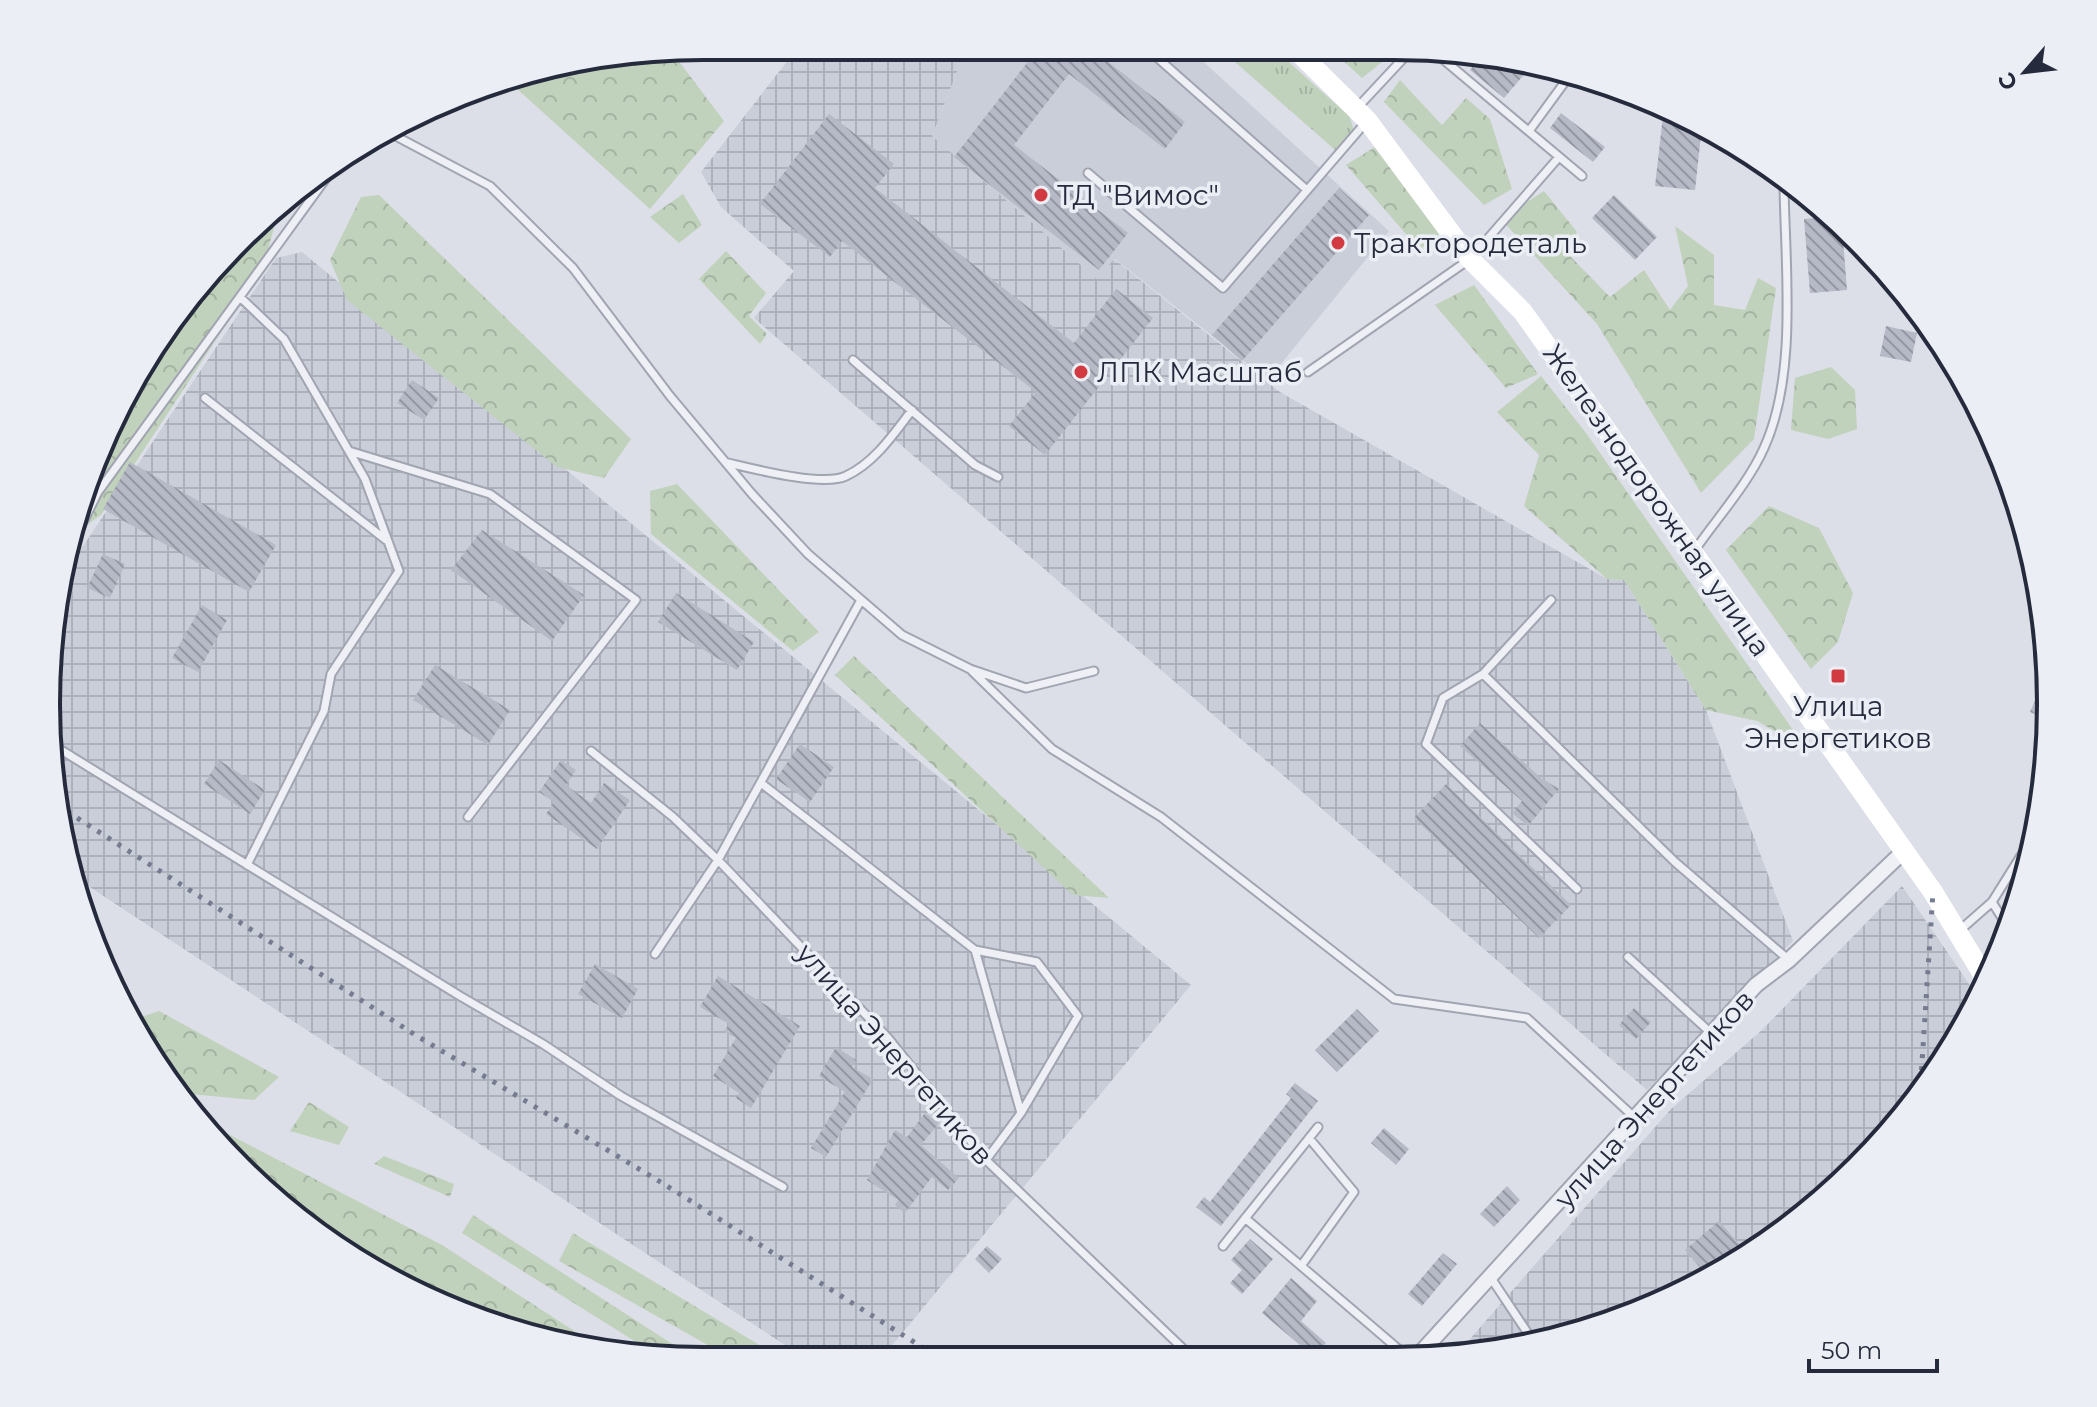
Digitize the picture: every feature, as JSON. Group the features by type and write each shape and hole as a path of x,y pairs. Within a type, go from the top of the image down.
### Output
{"street":[{"name":"Железнодорожная улица","path":"1306,60 1362,115 1470,259 1523,312 1695,551 1959,931 1980,968"},
{"name":"улица Энергетиков","path":"1424,1346 1491,1278 1756,985 1789,960 1904,851"}],"lane":[{"path":"1160,60 1307,190"},
{"path":"1088,173 1223,288 1307,190 1404,60"},
{"path":"1447,62 1582,176"},
{"path":"1529,131 1564,83"},
{"path":"398,137 490,186 573,268 726,463 808,554 902,635 970,669 1026,688 1094,671"},
{"path":"1308,372 1470,259 1559,157"},
{"path":"92,504 319,188"},
{"path":"1695,551 1763,451 1777,417 1786,334 1784,192"},
{"path":"240,297 284,339 365,479 399,571 331,674 324,711 247,865"},
{"path":"853,360 975,465 998,477"},
{"path":"205,398 388,541"},
{"path":"726,463 789,477 844,478 881,450 912,410"},
{"path":"348,451 490,494 636,600 468,817"},
{"path":"655,954 718,860 861,600"},
{"path":"1551,600 1483,674 1443,698 1426,744 1577,889"},
{"path":"970,669 1052,749 1161,817 1394,999 1527,1018 1636,1119"},
{"path":"1483,674 1675,862 1789,960"},
{"path":"62,750 543,1044 621,1096 783,1187"},
{"name":"улица Энергетиков","path":"591,751 673,817 718,860 888,1038 986,1160 1181,1347"},
{"path":"761,783 975,950 1037,962 1078,1016 1021,1113 986,1160"},
{"path":"1959,931 1992,902 2017,862"},
{"path":"1992,902 2001,916"},
{"path":"975,950 1021,1113"},
{"path":"1628,957 1712,1034"},
{"path":"1976,960 1983,960"},
{"path":"1223,1246 1318,1127"},
{"path":"1301,1266 1354,1192 1309,1138"},
{"path":"1245,1218 1398,1347"},
{"path":"1491,1278 1528,1333"}],"shaded area":[{"path":"788,60 962,60 932,136 1097,279 1114,259 1280,392 1607,579 1624,580 1706,710 1793,941 1647,1090 754,318 794,271 721,207 701,172"},
{"path":"962,60 1201,60 1389,231 1268,380 1115,259 1097,280 932,136"},
{"path":"302,252 1191,985 891,1347 788,1347 86,885 72,829 61,746 61,661 78,554 276,258"},
{"path":"1902,886 1971,987 1929,1061 1877,1128 1818,1187 1751,1239 1678,1281 1600,1313 1519,1335 1467,1342 1670,1110 1762,1030"}],"green space":[{"path":"1233,60 1287,60 1349,116 1353,138 1342,156"},
{"path":"1342,60 1385,60 1362,78"},
{"path":"678,61 724,121 650,209 516,88 578,72"},
{"path":"1400,80 1442,125 1466,98 1490,119 1512,189 1484,205 1384,102"},
{"path":"1375,147 1449,235 1419,249 1346,165"},
{"path":"1544,191 1577,232 1567,253 1610,297 1644,270 1670,310 1688,286 1675,226 1714,255 1714,305 1745,310 1758,278 1776,288 1754,439 1701,493 1597,324 1501,219"},
{"path":"683,194 702,225 679,243 650,217"},
{"path":"379,195 631,439 604,478 557,467 347,300 330,260 361,197"},
{"path":"275,223 263,268 101,515 85,526 109,457 146,382 193,312 248,248"},
{"path":"726,251 766,293 749,316 767,334 760,344 699,279"},
{"path":"1474,285 1538,374 1506,388 1435,305"},
{"path":"1831,367 1855,390 1857,429 1828,439 1791,430 1795,378"},
{"path":"1541,376 1586,433 1807,750 1757,721 1706,710 1624,580 1607,579 1524,506 1539,455 1497,412"},
{"path":"677,484 819,632 793,651 651,534 650,491"},
{"path":"1769,506 1819,528 1853,593 1838,642 1811,669 1726,550"},
{"path":"854,656 1109,898 1073,895 835,675"},
{"path":"159,1011 279,1077 254,1100 192,1094 142,1017"},
{"path":"309,1102 349,1127 339,1145 290,1131"},
{"path":"223,1131 442,1245 581,1335 497,1313 419,1281 382,1261 312,1214 248,1159"},
{"path":"384,1156 454,1184 450,1197 374,1164"},
{"path":"473,1215 676,1346 638,1343 462,1233"},
{"path":"573,1233 763,1347 711,1347 559,1261"}],"building":[{"name":"ТД \"Вимос\"","path":"1029,60 1106,60 1185,122 1165,149 1069,74 1014,145 1128,233 1099,270 954,157"},
{"path":"1474,66 1525,73 1504,98 1470,70"},
{"path":"1561,113 1605,147 1593,162 1550,128"},
{"path":"829,114 894,164 875,188 1074,343 1116,289 1153,318 1045,455 1009,426 1036,392 842,241 830,257 760,204"},
{"path":"1663,119 1701,138 1695,190 1655,186"},
{"path":"1339,188 1369,215 1242,361 1212,335"},
{"path":"1614,195 1657,237 1635,260 1592,218"},
{"path":"1816,218 1843,243 1847,290 1810,293 1804,219"},
{"path":"1886,326 1917,333 1911,362 1880,356"},
{"path":"412,380 439,398 424,420 397,403"},
{"path":"130,462 276,545 249,592 103,509"},
{"path":"482,530 584,595 552,641 451,570"},
{"path":"103,554 125,564 110,598 87,588"},
{"path":"676,593 754,642 737,670 658,622"},
{"path":"202,605 227,620 198,672 172,658"},
{"path":"435,665 510,710 488,745 413,700"},
{"path":"2037,696 2037,715 2030,712"},
{"path":"1480,723 1541,778 1559,789 1528,826 1512,813 1522,801 1460,746"},
{"path":"800,744 834,767 810,802 776,779"},
{"path":"219,760 265,790 250,814 204,784"},
{"path":"561,760 576,770 566,785 591,803 604,783 630,800 597,849 546,814 554,802 539,792"},
{"path":"1446,784 1571,905 1539,938 1414,818"},
{"path":"595,964 638,989 622,1018 578,994"},
{"path":"718,976 800,1026 751,1108 736,1098 739,1093 713,1076 736,1038 724,1032 729,1024 700,1007"},
{"path":"1634,1008 1651,1022 1636,1039 1619,1025"},
{"path":"1357,1009 1379,1031 1337,1072 1315,1050"},
{"path":"836,1047 856,1060 852,1067 873,1079 826,1157 811,1148 845,1092 819,1076"},
{"path":"1295,1083 1318,1101 1221,1226 1196,1207 1204,1197 1210,1202 1291,1098 1286,1094"},
{"path":"925,1113 939,1123 921,1145 959,1178 948,1190 932,1177 905,1213 895,1205 898,1200 867,1180 895,1130 907,1137"},
{"path":"1384,1128 1409,1149 1396,1165 1371,1143"},
{"path":"1507,1186 1520,1200 1494,1227 1480,1214"},
{"path":"1719,1221 1741,1245 1701,1269 1685,1250"},
{"path":"1250,1239 1273,1259 1242,1294 1230,1283 1242,1270 1231,1260"},
{"path":"987,1246 1002,1259 989,1273 975,1259"},
{"path":"1443,1253 1457,1264 1422,1306 1408,1294"},
{"path":"1291,1278 1317,1301 1301,1321 1326,1343 1323,1347 1302,1347 1262,1313"}],"railway":[{"path":"70,813 417,1036 659,1181 922,1347"},
{"path":"1921,1071 1933,892"}],"place":[{"name":"ТД \"Вимос\"","path":"1041,195"},
{"name":"Трактородеталь","path":"1338,243"},
{"name":"ЛПК Масштаб","path":"1081,372"},
{"name":"Улица Энергетиков","path":"1838,676"}]}
